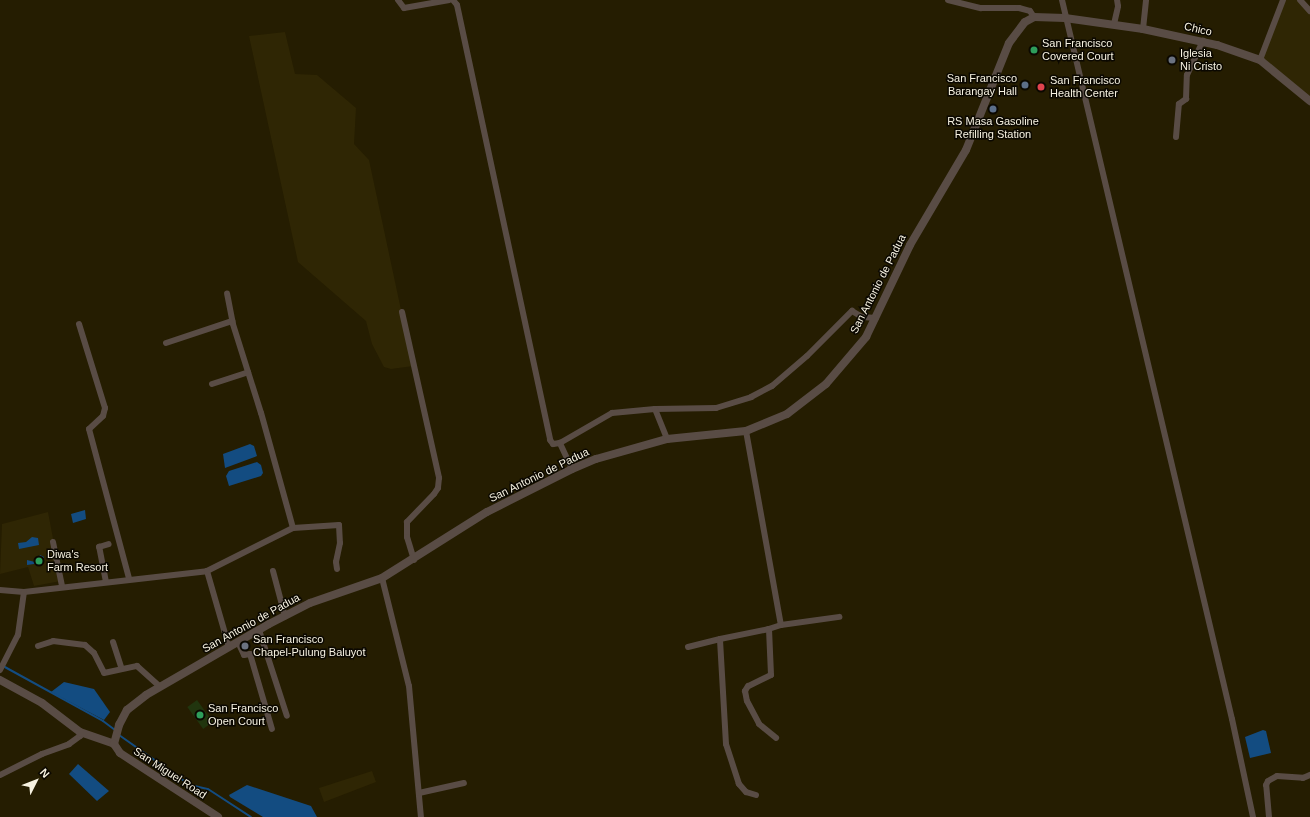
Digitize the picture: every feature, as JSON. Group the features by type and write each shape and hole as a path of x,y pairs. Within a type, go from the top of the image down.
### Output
{"street":[{"path":"398,0 400,5 404,8 449,0"},
{"path":"453,0 457,5 550,440 553,444 560,443 612,413 655,409 716,408 751,397 772,386 807,356 852,311 862,317 876,318"},
{"path":"948,0 981,8 1018,8 1030,11 1034,17 1065,18"},
{"path":"1062,0 1065,18 1232,719 1253,817"},
{"path":"1114,24 1118,6 1117,0"},
{"path":"1143,29 1146,0"},
{"path":"1260,60 1283,0"},
{"path":"1300,0 1310,11"},
{"name":"San Antonio de Padua","path":"115,741 119,725 128,710 160,687 259,630 310,603 382,578 414,560 487,512 572,469 596,459 667,439 746,432 788,414 826,384 845,364 876,318 910,244 966,150 1009,43 1021,25 1034,17"},
{"name":"Chico","path":"1065,18 1114,24 1203,41 1260,60 1310,101"},
{"path":"1176,137 1179,104 1186,99 1187,75 1203,41"},
{"path":"227,294 232,321 293,528"},
{"path":"402,312 439,478 438,488 434,494 408,522 407,537 414,560"},
{"path":"166,343 232,321"},
{"path":"79,324 105,408 103,416 89,429 129,578"},
{"path":"212,384 248,372"},
{"path":"655,409 667,439"},
{"path":"746,432 781,625"},
{"path":"560,443 572,469"},
{"path":"0,590 24,592 62,586 207,570 293,528 339,525 340,543 336,562 337,569"},
{"path":"53,542 62,586"},
{"path":"106,582 99,547 109,544"},
{"path":"207,570 229,647"},
{"path":"273,571 286,616"},
{"path":"382,578 409,686 421,817"},
{"path":"1,668 18,635 24,592"},
{"path":"688,647 781,625 839,616"},
{"path":"769,629 772,673 748,686 745,691 750,708 763,729 776,738"},
{"path":"259,630 287,716"},
{"path":"720,639 726,744 738,784 746,792 756,795"},
{"path":"38,646 53,642 85,644 94,652 104,673 137,666 160,687"},
{"path":"113,642 122,669"},
{"path":"238,642 244,655 250,654 272,729"},
{"path":"0,680 42,703 80,732 115,741"},
{"path":"0,775 42,754 69,744 80,736 80,732"},
{"name":"San Miguel Road","path":"115,741 120,754 218,817"},
{"path":"1269,817 1266,785 1268,781 1277,776 1303,778 1310,775"},
{"path":"419,793 464,783"}],"shaded area":[{"path":"1284,0 1299,0 1310,13 1310,97 1263,58"},
{"path":"285,32 295,74 317,75 356,108 354,144 369,160 413,366 391,369 384,367 372,344 366,321 298,262 249,36"},
{"path":"48,512 61,581 34,586 28,567 0,574 2,524"},
{"path":"372,771 376,782 324,802 319,788"}],"green space":[{"name":"San Francisco Open Court","path":"197,700 213,722 203,729 187,707"}],"water":[{"path":"250,444 254,446 257,456 225,468 223,454"},
{"path":"257,462 261,465 263,473 261,476 229,486 226,476 229,471"},
{"path":"85,510 86,519 73,523 71,514"},
{"path":"32,537 38,538 39,545 19,549 18,543 26,542"},
{"name":"Diwa's Farm Resort","path":"40,555 44,557 41,563 27,565 27,560 35,562"},
{"path":"64,682 94,689 110,712 104,720 51,692"},
{"path":"1263,730 1266,731 1271,753 1250,758 1245,737"},
{"path":"78,764 109,791 97,801 69,774"},
{"path":"247,785 311,806 317,817 263,817 229,795"}],"waterway":[{"path":"3,666 103,721 115,730"},
{"path":"119,735 190,785 208,789 251,817"}],"place":[{"name":"San Francisco Covered Court","path":"1034,50"},
{"name":"Iglesia Ni Cristo","path":"1172,60"},
{"name":"San Francisco Barangay Hall","path":"1025,85"},
{"name":"San Francisco Health Center","path":"1041,87"},
{"name":"RS Masa Gasoline Refilling Station","path":"993,109"},
{"name":"Diwa's Farm Resort","path":"39,561"},
{"name":"San Francisco Chapel-Pulung Baluyot","path":"245,646"},
{"name":"San Francisco Open Court","path":"200,715"}]}
